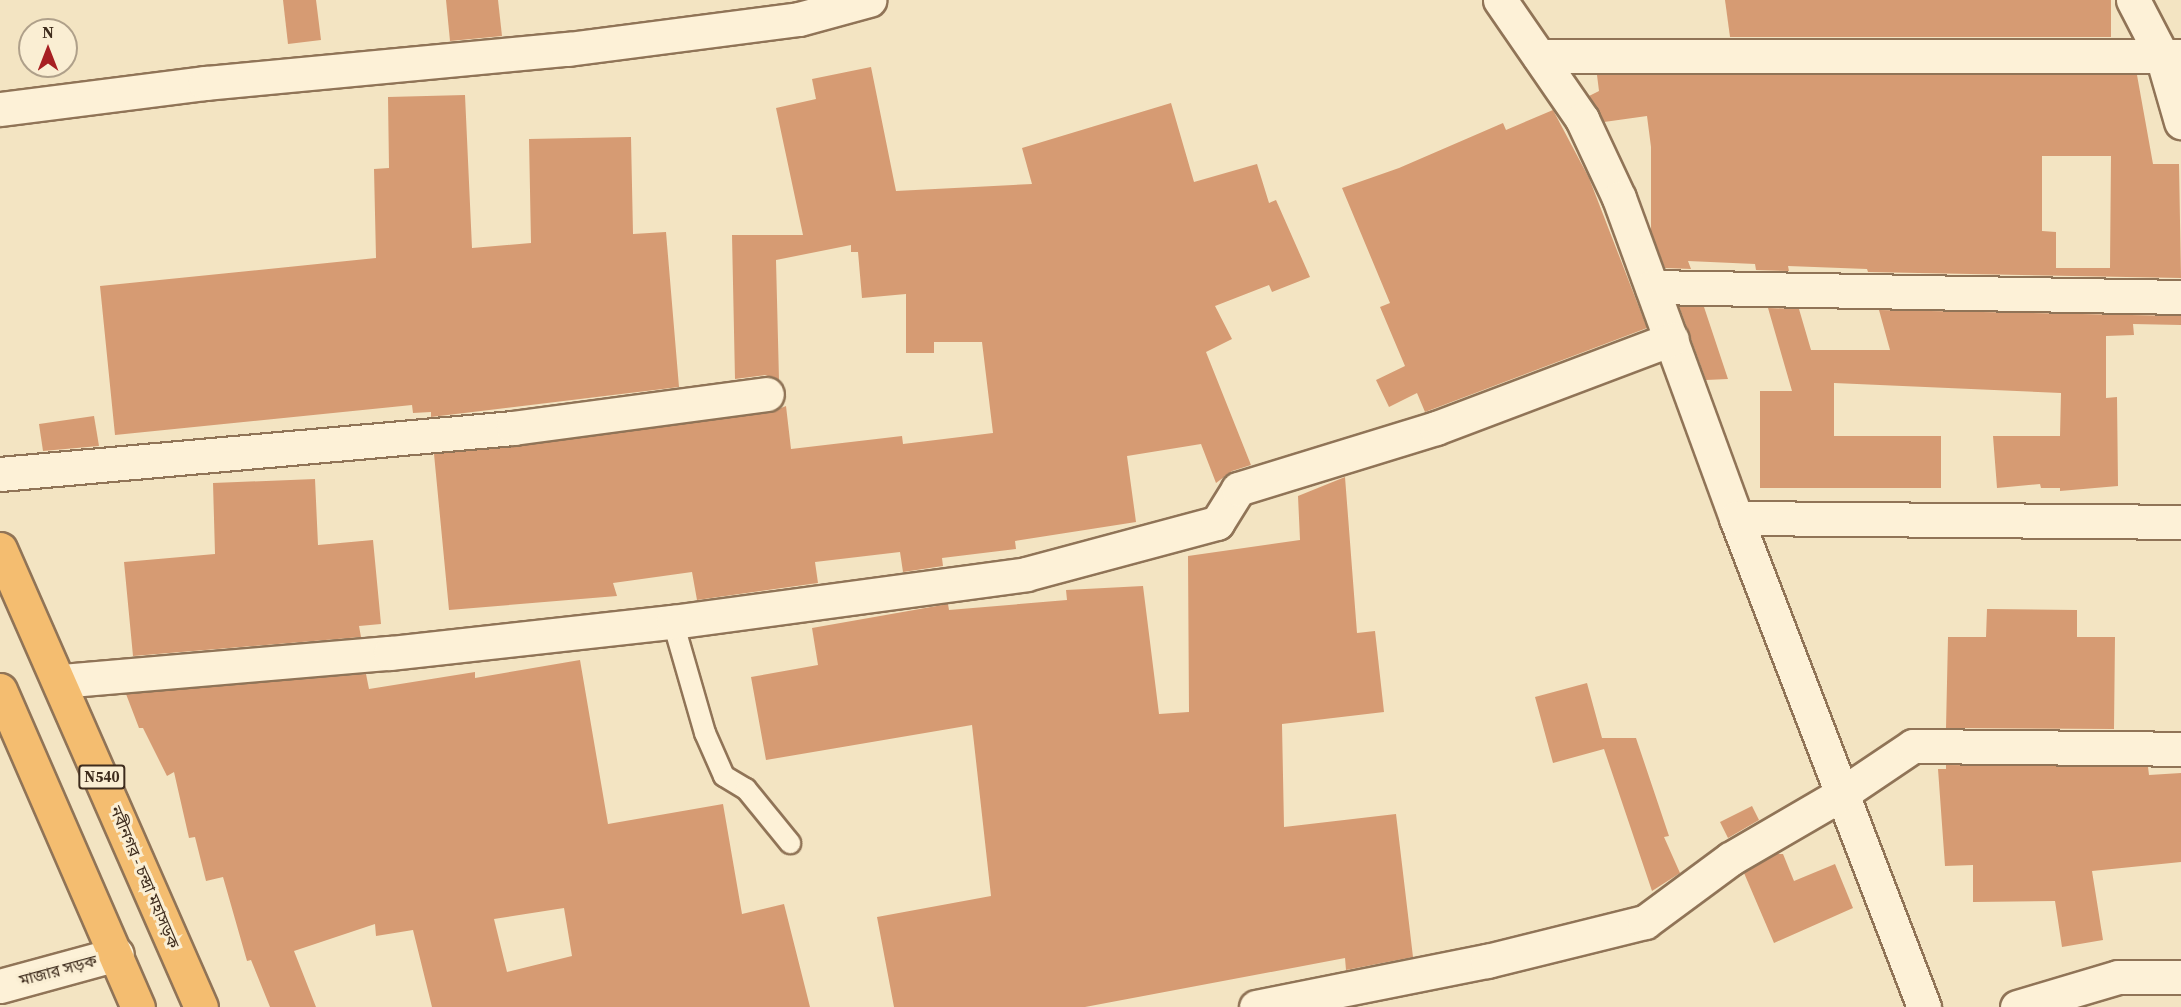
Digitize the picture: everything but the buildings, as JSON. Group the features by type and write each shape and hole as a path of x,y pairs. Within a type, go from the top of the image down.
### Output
{"highway":[{"name":"নবীনগর - চন্দ্রা মহাসড়ক","path":"0,549 61,681 201,1007"},
{"path":"0,690 117,954 138,1007"}],"street":[{"path":"0,109 205,83 568,49 799,19 869,0"},
{"path":"1500,0 1582,119 1619,198 1840,795 1924,1007"},
{"path":"2133,0 2172,56 2181,122"},
{"path":"1539,56 2172,56"},
{"path":"1652,287 2181,297"},
{"path":"61,681 390,653 673,622 1026,574 1217,523 1238,489 1436,428 1672,339"},
{"path":"0,474 513,428 767,394"},
{"path":"1736,518 2181,522"},
{"path":"1256,1007 1487,961 1645,922 1730,859 1840,795 1913,746 2181,749"},
{"name":"মাজার সড়ক","path":"0,986 117,954"},
{"path":"2017,1007 2118,977 2181,977"}],"lane":[{"path":"673,622 705,734 724,776 746,789 789,843"}]}
